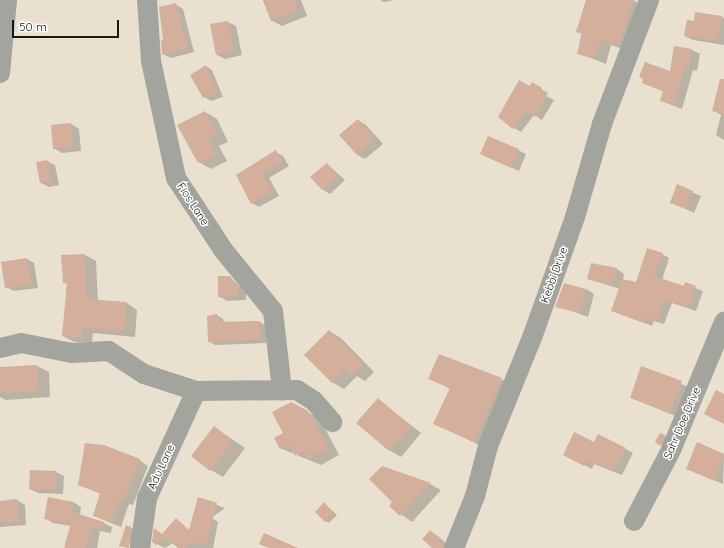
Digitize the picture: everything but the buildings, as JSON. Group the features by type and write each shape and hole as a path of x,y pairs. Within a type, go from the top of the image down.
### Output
{"street":[{"path":"0,73 7,0"},
{"name":"Fios Lane","path":"147,0 151,61 176,178 224,251 273,311 282,390"},
{"name":"Kebbi Drive","path":"454,548 475,496 488,446 533,335 575,217 602,124 649,0"},
{"name":"Sahr Doe Drive","path":"634,521 671,450 724,322"},
{"path":"0,348 21,343 72,353 109,350 144,374 196,391 297,390 314,401 332,422"},
{"name":"Adu Lane","path":"140,548 147,498 196,391"}]}
